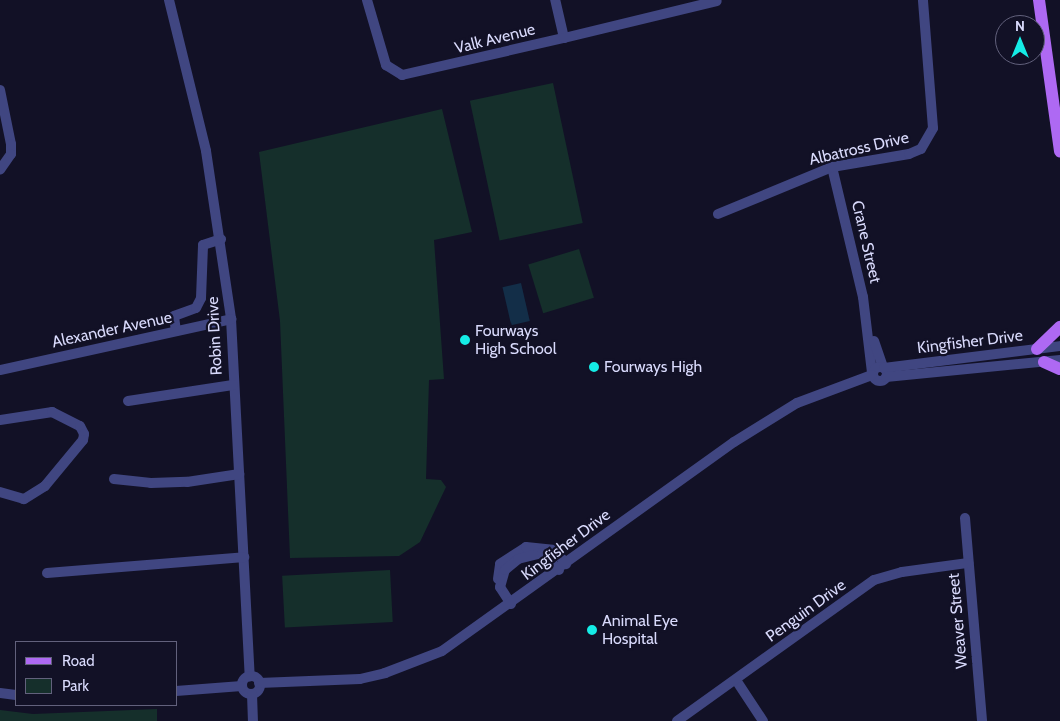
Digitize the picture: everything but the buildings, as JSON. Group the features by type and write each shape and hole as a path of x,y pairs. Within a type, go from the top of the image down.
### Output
{"main road":[{"path":"1039,0 1060,152"},
{"path":"1037,349 1060,327"},
{"path":"1044,362 1060,369"}],"street":[{"name":"Robin Drive","path":"168,0 206,151 232,319 233,385 250,676"},
{"name":"Valk Avenue","path":"367,0 383,59 394,72 410,75 717,1"},
{"path":"555,0 564,38"},
{"name":"Albatross Drive","path":"718,214 832,167 909,154 921,149 929,140 933,128 923,0"},
{"path":"0,90 11,144 11,154 0,170"},
{"name":"Crane Street","path":"832,167 868,324 884,371"},
{"path":"176,331 174,316 196,308 201,298 203,245 221,239"},
{"name":"Alexander Avenue","path":"0,370 232,319"},
{"name":"Crane Street","path":"868,324 872,373"},
{"name":"Kingfisher Drive","path":"884,371 1060,346"},
{"path":"1012,352 1014,365"},
{"path":"975,357 976,368"},
{"name":"Kingfisher Drive","path":"884,371 976,368 1060,360"},
{"path":"872,373 878,381 884,371"},
{"name":"Kingfisher Drive","path":"259,683 360,678 385,673 442,651 563,567 658,495 766,423 797,403 872,373"},
{"path":"128,401 233,385"},
{"path":"0,420 52,412 80,426 84,434 83,440 45,486 24,499 0,492"},
{"path":"114,478 187,482 239,474"},
{"name":"Weaver Street","path":"965,518 982,721"},
{"path":"511,604 500,587 500,564 526,547 555,550 563,567"},
{"path":"47,573 244,557"},
{"name":"Penguin Drive","path":"677,721 874,580 902,572 968,563"},
{"path":"250,676 259,683 258,690 252,694 244,691 242,686 245,679 250,676"},
{"path":"736,680 763,721"},
{"path":"178,691 242,686"},
{"path":"0,693 15,695"},
{"path":"252,694 253,721"}],"green space":[{"path":"553,83 583,223 500,241 470,101"},
{"path":"442,109 472,232 434,240 444,379 429,380 426,479 441,480 446,487 420,542 399,556 290,558 280,321 259,152"},
{"path":"579,249 594,298 543,313 528,264"},
{"path":"390,570 393,622 285,628 282,576"},
{"path":"157,709 157,721 0,721 0,710 33,714"}],"water":[{"path":"521,283 530,321 511,325 502,287"}],"place":[{"name":"Fourways High School","path":"465,340"},
{"name":"Fourways High","path":"594,367"},
{"name":"Animal Eye Hospital","path":"592,630"}]}
